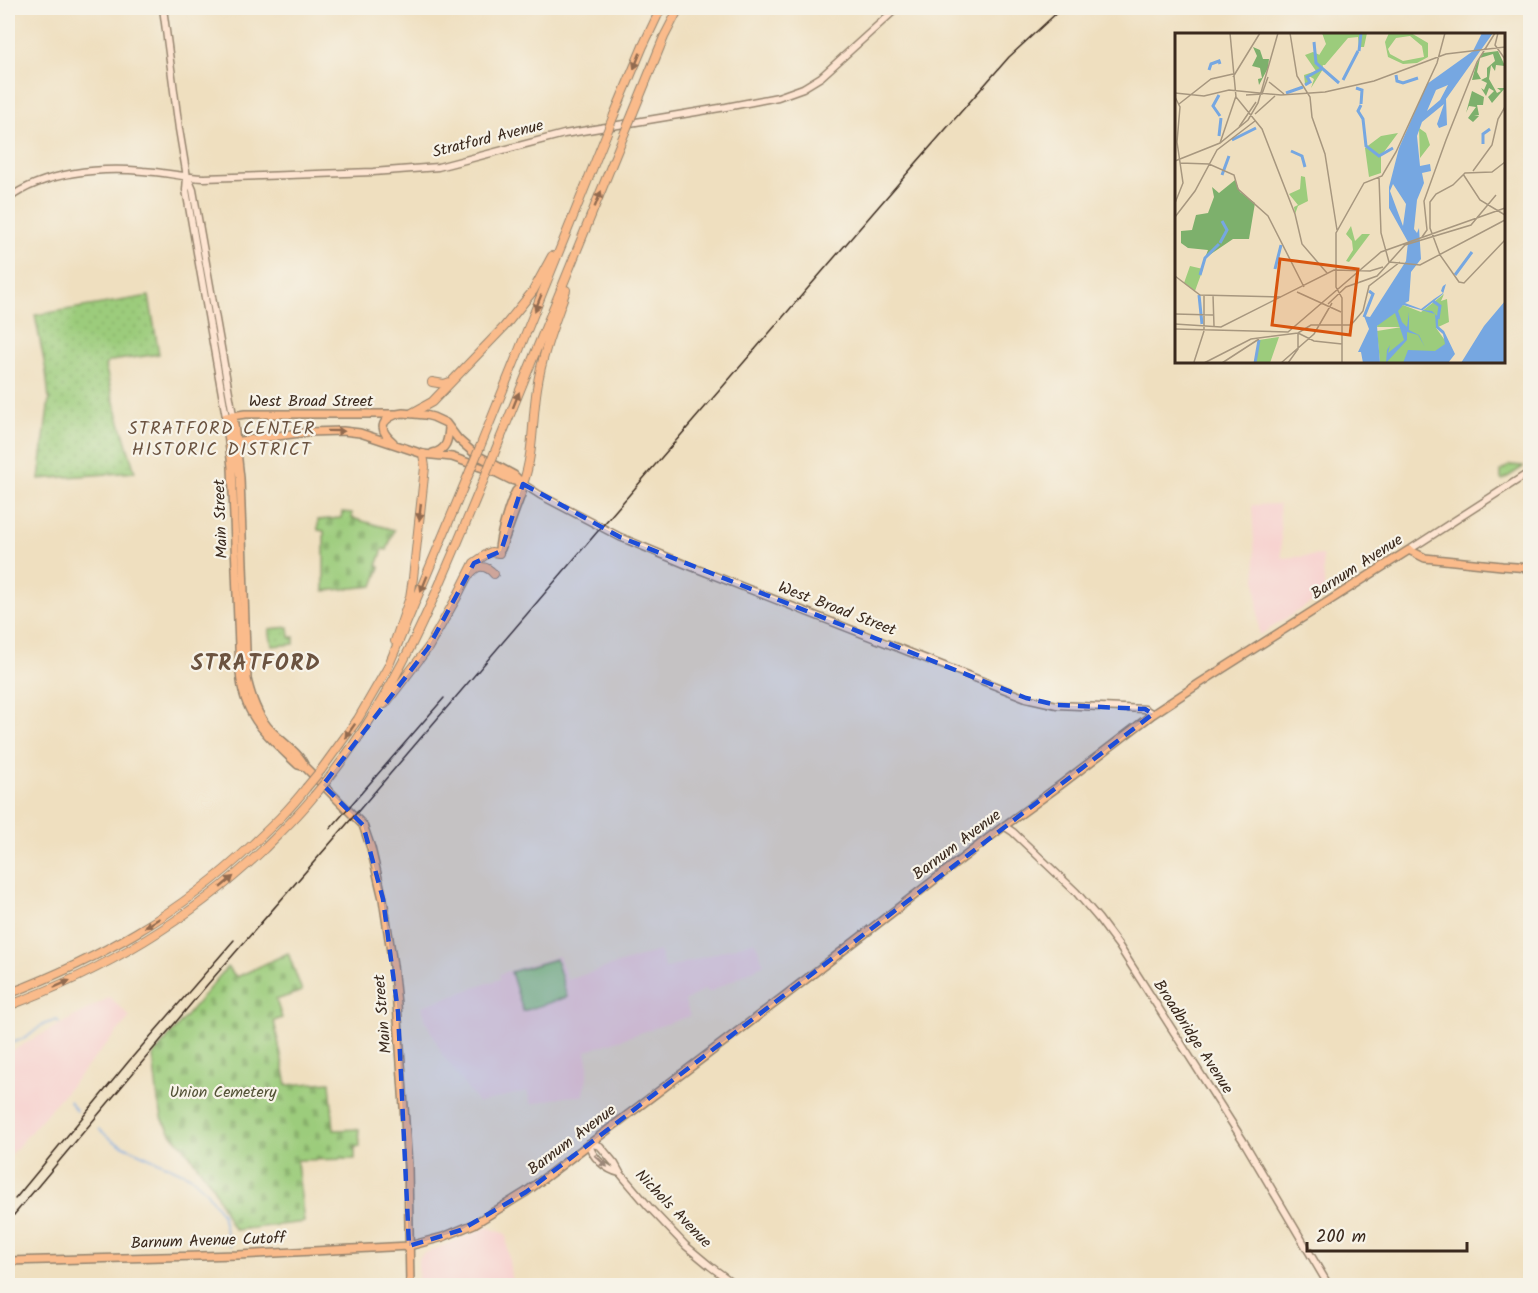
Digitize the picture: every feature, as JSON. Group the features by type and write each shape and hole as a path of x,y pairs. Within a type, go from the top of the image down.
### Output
{"highway":[{"path":"8,994 90,959 169,913 201,888 240,856 276,821 321,770 358,719 384,675 405,630 614,115 660,8"},
{"path":"394,688 398,673 432,604 484,479 633,112 680,8"},
{"path":"412,414 432,402 504,327 528,298 543,274 576,209"},
{"path":"523,484 529,465 537,388 542,365 589,221"},
{"path":"432,382 444,384 452,381"},
{"path":"384,675 410,597 425,467 424,454"},
{"path":"8,1006 97,968 140,944 211,895 255,858 289,824 329,778 394,688 428,648 472,566 491,552 499,553"},
{"path":"469,575 481,567 490,569 494,574"}],"main road":[{"name":"Main Street","path":"163,8 179,129 187,177 193,190 240,478 247,672 253,701 265,729 298,765 305,767 363,825 383,899 398,1012 408,1166 410,1286"},
{"name":"Stratford Avenue","path":"8,199 59,176 99,170 122,169 187,177 333,174 438,167 564,134 778,97 803,88 821,77 897,8"},
{"name":"West Broad Street","path":"397,414 385,420 383,428 385,435 398,445"},
{"name":"West Broad Street","path":"229,416 412,414 433,417 446,423 458,439 475,454 514,475 540,495 620,537 687,565 1026,698 1057,705 1145,709 1153,714"},
{"path":"424,454 437,452 445,447 448,442 449,428"},
{"name":"West Broad Street","path":"233,442 334,430 360,433 424,454 452,458 523,484"},
{"name":"Barnum Avenue","path":"409,1246 443,1237 474,1224 526,1192 1153,714 1530,472"},
{"path":"499,553 500,538 513,498 523,484"},
{"path":"1409,550 1425,558 1530,568"},
{"name":"Broadbridge Avenue","path":"1004,826 1076,892 1119,946 1239,1134 1329,1286"},
{"name":"Nichols Avenue","path":"620,1173 609,1169 594,1156 589,1143 600,1146 649,1207 686,1246 737,1286"},
{"name":"Barnum Avenue Cutoff","path":"8,1261 238,1255 409,1246"}],"highlighted area":[{"path":"523,484 620,537 1026,698 1057,705 1145,709 1153,714 526,1192 461,1230 409,1246 398,1012 383,899 363,825 323,785 428,648 474,563 501,551"}],"shaded area":[{"path":"1279,504 1282,558 1322,555 1325,594 1260,635 1252,505"},
{"path":"755,941 764,964 708,993 705,989 685,1001 690,1016 586,1051 588,1071 583,1096 561,1097 531,1104 527,1091 478,1103 443,1056 426,1021 422,1006 500,979 499,974 559,956 567,980 659,951 665,969"},
{"path":"110,997 130,1017 8,1158 8,1053"},
{"path":"487,1227 506,1234 512,1285 418,1285 418,1260 422,1254"}],"green space":[{"path":"149,296 159,354 111,361 105,365 135,472 39,479 49,399 35,315"},
{"path":"1510,465 1523,467 1503,480 1501,479 1501,471"},
{"path":"342,512 352,513 352,518 394,530 387,550 383,549 377,566 380,567 373,586 324,591 324,531 318,530 318,520 341,518"},
{"path":"289,627 290,637 294,637 294,644 272,646 269,629"},
{"name":"Union Cemetery","path":"288,953 302,991 276,1000 282,1018 274,1021 287,1085 330,1082 334,1130 359,1129 360,1147 355,1147 355,1159 298,1160 304,1222 236,1230 230,1224 212,1185 163,1120 158,1101 153,1056 227,967 237,977"},
{"path":"556,959 567,997 523,1011 511,972"}],"waterway":[{"path":"8,1044 31,1034 42,1025 57,1020 59,1023"},
{"path":"70,1101 76,1111"},
{"path":"99,1129 113,1141 190,1176 205,1190 222,1214 230,1246"}],"railway":[{"path":"8,1222 207,985 917,162 1009,57 1062,8"},
{"path":"330,829 444,698"},
{"path":"15,1199 129,1061 234,940"}],"district":[{"name":"STRATFORD CENTER HISTORIC DISTRICT","path":"222,439"},
{"name":"STRATFORD","path":"256,664"}]}
